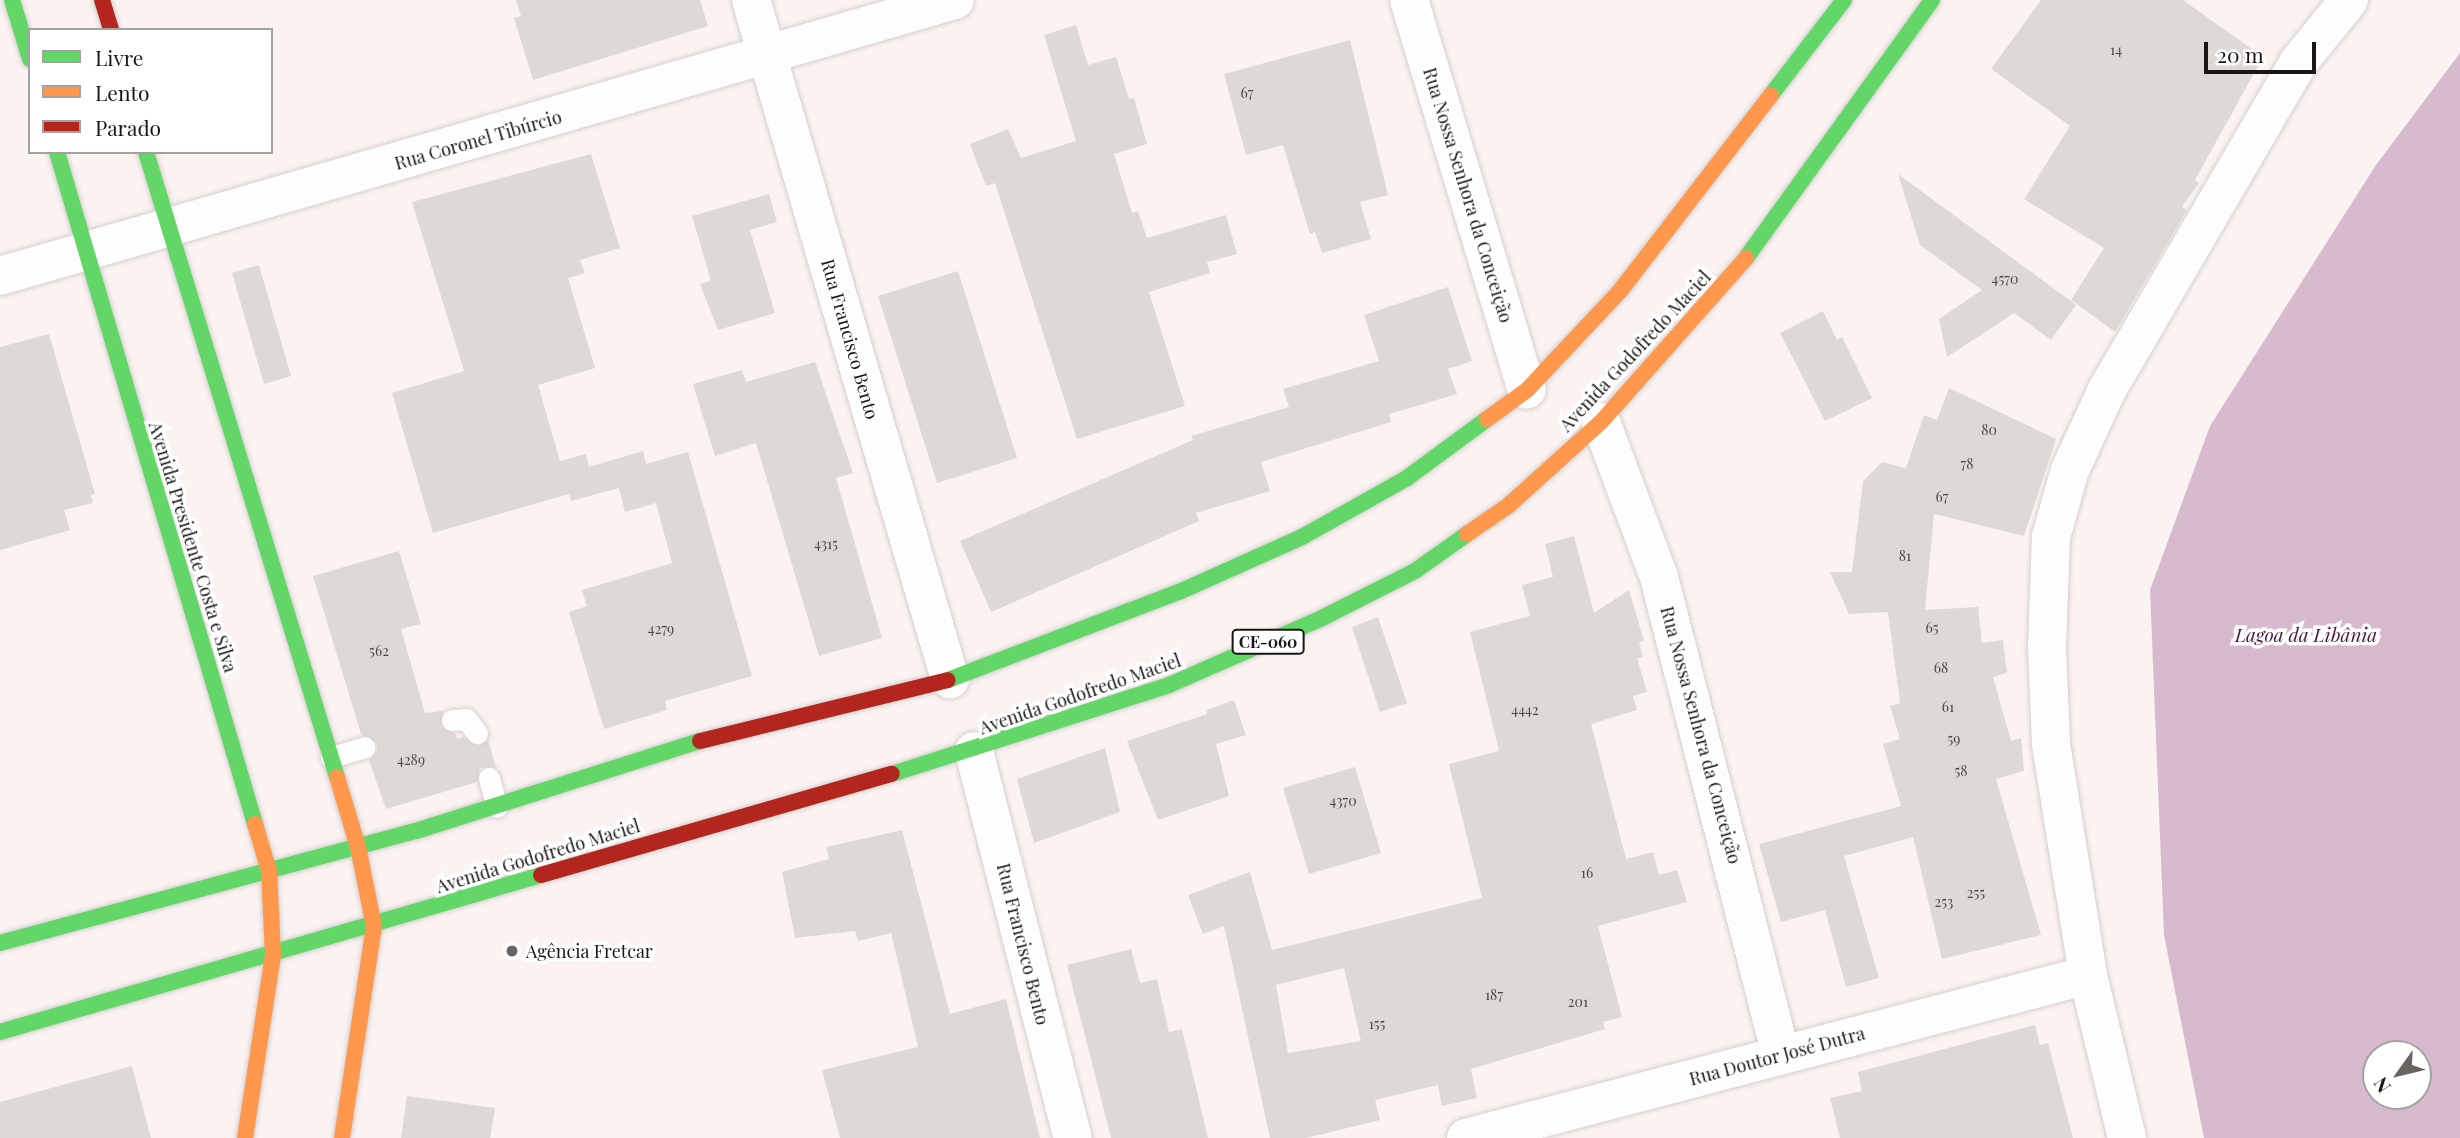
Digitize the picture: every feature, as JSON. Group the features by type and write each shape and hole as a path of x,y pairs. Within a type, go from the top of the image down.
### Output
{"main road":[{"path":"12,0 28,52"},
{"path":"102,0 109,28"},
{"path":"0,943 497,807 663,750 950,678 1154,602 1302,537 1407,478 1527,390 1620,290 1844,0"},
{"name":"Avenida Godofredo Maciel","path":"0,1032 374,926 674,834 974,751 1169,685 1320,620 1415,571 1509,505 1601,422 1755,248 1931,0"},
{"name":"Avenida Presidente Costa e Silva","path":"58,154 269,871 273,955 245,1138"},
{"path":"147,154 358,847 374,926 342,1138"}],"street":[{"name":"Rua Francisco Bento","path":"751,0 950,678"},
{"name":"Rua Coronel Tibúrcio","path":"0,276 767,58 955,0"},
{"name":"Rua Nossa Senhora da Conceição","path":"1409,0 1527,390"},
{"path":"2127,1138 2088,975 2051,743 2047,646 2051,537 2070,470 2107,390 2298,63 2349,0"},
{"name":"Rua Nossa Senhora da Conceição","path":"1601,422 1659,577 1781,1055"},
{"name":"Rua Francisco Bento","path":"974,751 1073,1138"},
{"name":"Rua Doutor José Dutra","path":"1466,1138 2088,975"}],"lane":[{"path":"452,720 466,719 477,733"},
{"path":"331,757 365,747"},
{"path":"489,779 497,807"}],"water":[{"name":"Lagoa da Libânia","path":"2460,53 2460,1138 2204,1138 2164,935 2150,590 2210,426 2376,165"}],"building":[{"path":"516,0 700,0 708,26 533,80 514,18 521,16"},
{"path":"2041,0 2183,0 2263,57 2195,180 2199,183 2182,207 2187,210 2115,332 2071,300 2104,248 2024,199 2070,126 1991,69"},
{"path":"1076,25 1088,65 1116,57 1129,99 1134,98 1147,144 1114,154 1132,213 1138,211 1147,238 1226,215 1237,254 1207,262 1210,273 1149,292 1185,406 1077,439 995,183 986,186 970,144 1008,129 1021,158 1076,141 1044,35"},
{"path":"1350,40 1388,195 1360,202 1371,239 1322,253 1315,232 1310,234 1283,145 1246,155 1224,74"},
{"path":"591,154 620,248 580,260 585,273 568,278 595,368 538,385 560,461 586,454 589,467 643,451 646,464 688,452 752,676 665,701 667,710 604,729 569,612 587,606 582,590 672,563 656,503 625,512 619,488 571,501 569,494 433,533 392,393 464,371 412,202"},
{"path":"1898,174 2076,305 2051,340 2014,313 1947,357 1939,319 1982,290 1920,245"},
{"path":"769,194 777,222 750,230 775,313 718,330 700,284 711,281 692,216"},
{"path":"259,265 291,376 264,384 232,273"},
{"path":"958,271 1017,458 937,483 878,296"},
{"path":"1448,287 1472,361 1448,369 1457,394 1389,414 1391,422 1261,462 1270,491 1196,513 1199,521 991,612 960,541 1193,440 1191,436 1289,407 1283,389 1379,361 1364,315"},
{"path":"1823,311 1837,340 1842,337 1872,398 1825,421 1780,333"},
{"path":"49,334 95,494 91,495 93,503 64,510 70,530 0,550 0,347"},
{"path":"815,362 853,473 836,478 882,638 819,656 756,443 715,456 693,384 742,370 746,382"},
{"path":"1949,388 2056,439 2024,536 1934,514 1925,610 1978,607 1982,643 2003,640 2007,673 1993,677 2011,741 2021,738 2024,771 1996,779 2041,935 1942,959 1913,837 1844,856 1879,978 1846,987 1825,910 1781,922 1759,844 1901,806 1883,744 1900,739 1890,706 1900,703 1888,612 1849,614 1830,572 1852,572 1863,481 1882,462 1906,468 1924,415 1937,420"},
{"path":"1574,536 1594,613 1629,590 1644,641 1639,642 1643,657 1637,658 1647,692 1633,696 1637,710 1591,724 1626,859 1653,852 1659,875 1677,870 1687,902 1598,926 1622,1017 1603,1022 1605,1029 1471,1069 1477,1098 1442,1106 1438,1085 1375,1100 1380,1120 1306,1138 1270,1138 1224,926 1203,934 1188,895 1250,872 1272,950 1482,898 1449,764 1499,751 1470,632 1530,616 1522,585 1553,577 1545,544","holes":["1344,968 1361,1041 1288,1053 1276,985"]},
{"path":"399,551 421,624 401,629 425,713 443,711 441,727 455,733 457,739 463,737 478,746 488,740 496,767 480,768 477,782 386,809 369,760 378,751 377,743 361,734 313,576"},
{"path":"1378,617 1407,703 1380,712 1352,627"},
{"path":"1234,700 1246,735 1216,744 1229,796 1158,820 1127,741 1207,714 1207,710"},
{"path":"1105,748 1120,812 1034,843 1017,779"},
{"path":"1355,767 1381,853 1309,874 1283,788"},
{"path":"902,830 950,1014 1006,999 1040,1138 840,1138 822,1070 918,1047 891,933 858,941 855,931 795,938 782,872 829,859 826,847"},
{"path":"1131,949 1140,983 1157,979 1169,1032 1182,1029 1208,1138 1111,1138 1067,965"},
{"path":"2035,1025 2040,1045 2048,1043 2073,1138 1840,1138 1830,1098 1862,1091 1858,1072"},
{"path":"132,1066 151,1138 0,1138 0,1102"},
{"path":"407,1096 495,1108 490,1138 401,1138"}],"traffic: fast":[{"path":"12,0 28,52"},
{"path":"1771,95 1844,0"},
{"path":"1746,258 1932,0"},
{"path":"58,154 255,824"},
{"path":"147,154 337,777"},
{"path":"948,680 1179,592 1302,537 1407,478 1487,419"},
{"path":"892,774 1169,685 1320,619 1415,571 1467,534"},
{"path":"0,943 416,831 700,741"},
{"path":"0,1032 541,875"}],"traffic: slow":[{"path":"1487,419 1527,390 1620,291 1771,95"},
{"path":"1467,534 1509,505 1601,422 1746,258"},
{"path":"337,777 358,847 374,926 342,1138"},
{"path":"245,1138 273,955 269,871 255,824"}],"traffic: jam":[{"path":"102,0 110,28"},
{"path":"700,741 948,680"},
{"path":"541,875 892,774"}],"place":[{"name":"Agência Fretcar","path":"512,951"}]}
